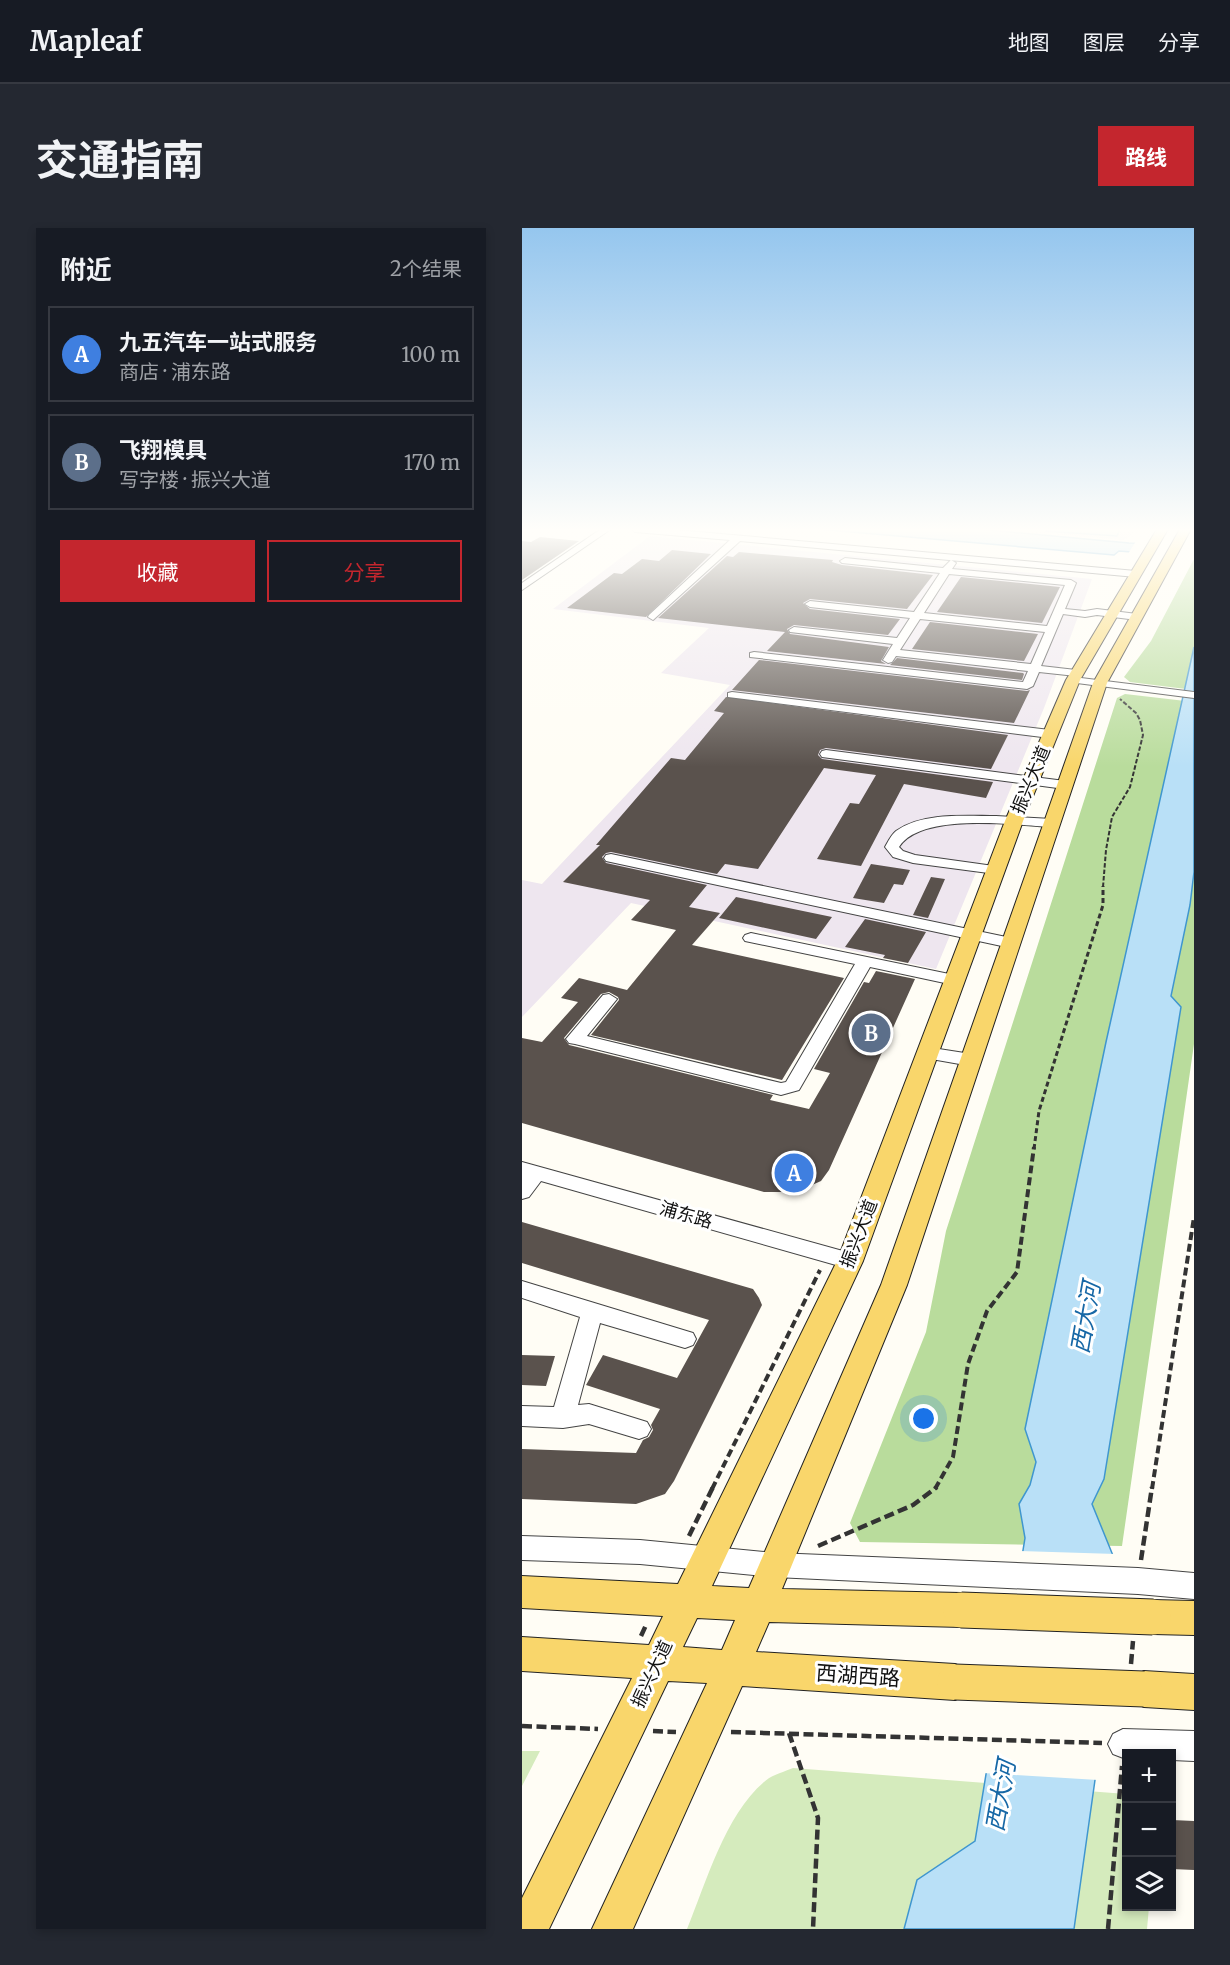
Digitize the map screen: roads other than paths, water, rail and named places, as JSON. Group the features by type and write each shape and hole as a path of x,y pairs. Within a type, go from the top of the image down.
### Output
{"main road":[{"name":"振兴大道","path":"612,1929 732,1668 894,1285 1065,785 1083,679 1105,613 1109,608"},
{"name":"振兴大道","path":"528,1929 850,1261 1014,821 1050,734 1083,679 1137,617 1139,608"},
{"path":"522,1592 758,1605 1194,1618"},
{"name":"西湖西路","path":"522,1653 955,1682 1194,1692"}],"street":[{"path":"653,617 662,608"},
{"path":"849,608 1052,630"},
{"path":"882,669 922,608"},
{"path":"754,655 1027,686 1061,608"},
{"path":"1063,608 1085,614 1105,613 1137,617"},
{"path":"794,630 900,642"},
{"path":"894,652 1035,669 1083,679 1194,695"},
{"path":"732,695 1050,734"},
{"path":"825,754 1065,785"},
{"path":"996,870 913,859 898,854 892,847 899,836 912,828 961,821 1052,823"},
{"path":"611,858 1011,943"},
{"path":"751,938 954,980"},
{"path":"609,999 575,1039 781,1089 793,1086 865,962"},
{"path":"926,1053 971,1060"},
{"path":"522,1192 529,1171"},
{"name":"浦东路","path":"529,1171 850,1261"},
{"path":"522,1289 685,1339"},
{"path":"563,1418 592,1312"},
{"path":"522,1416 563,1418 589,1414 639,1429"},
{"path":"522,1548 640,1552 775,1565 1137,1582 1194,1587"},
{"path":"1117,1744 1194,1746"}],"water":[{"name":"西大河","path":"1194,647 1194,872 1190,905 1171,996 1181,1007 1104,1479 1092,1504 1114,1558 1095,1780 1074,1929 904,1929 917,1880 975,1841 1025,1538 1019,1504 1030,1485 1036,1462 1025,1429 1106,1042"}],"place":[{"name":"飞翔模具","path":"871,1033"},
{"name":"九五汽车一站式服务","path":"794,1173"}]}
